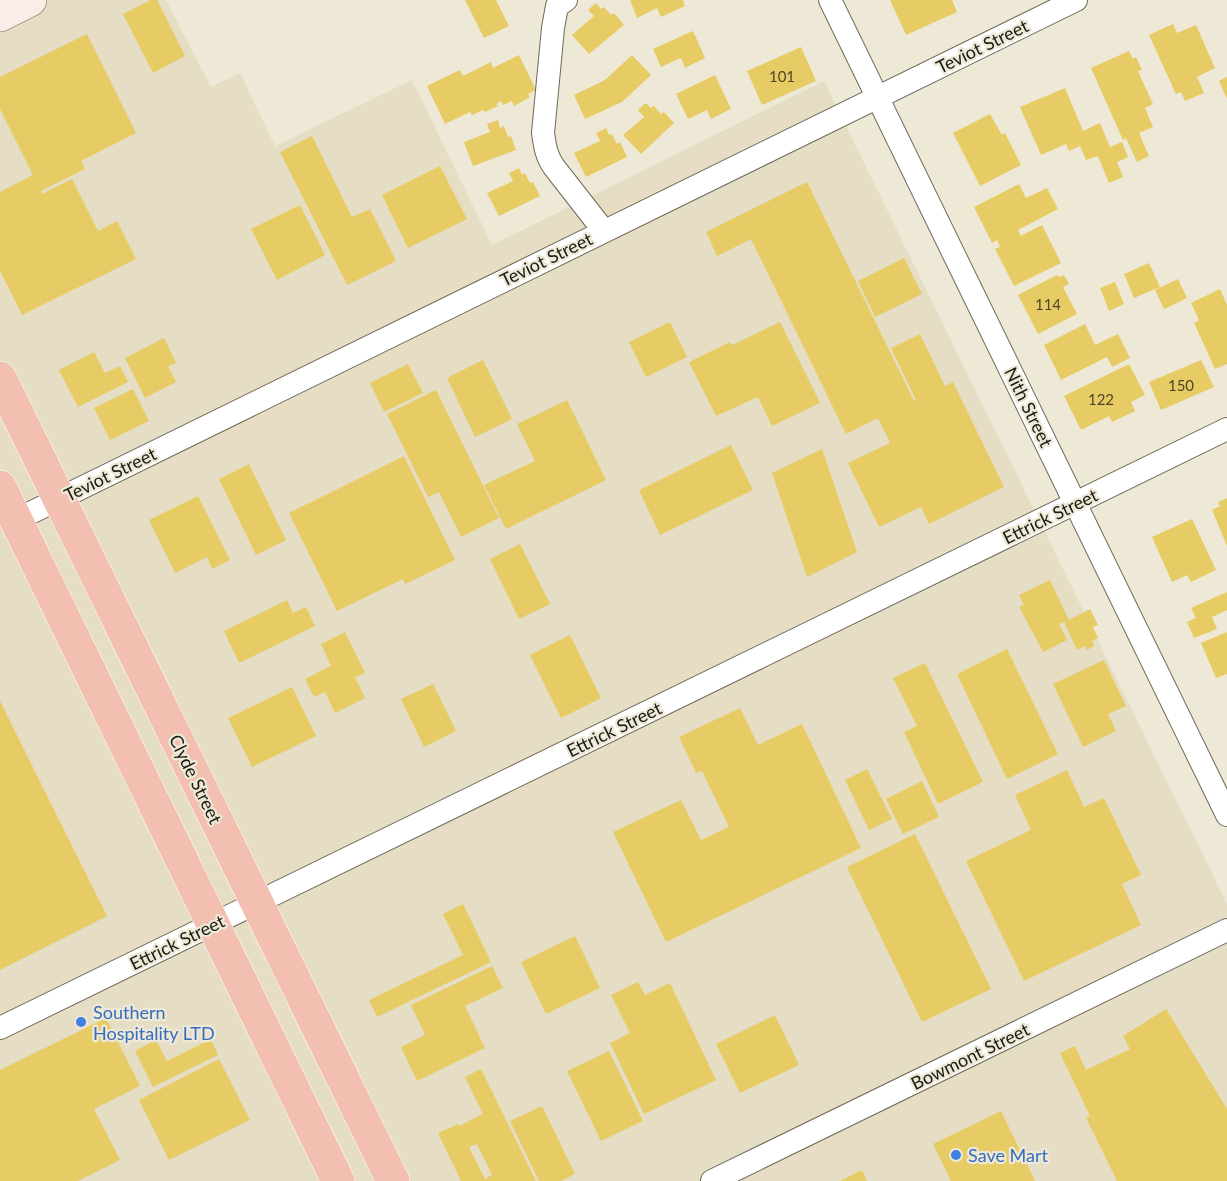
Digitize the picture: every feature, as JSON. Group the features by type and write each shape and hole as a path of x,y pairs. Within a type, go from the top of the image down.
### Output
{"highway":[{"name":"Clyde Street","path":"0,378 393,1181"},
{"path":"0,487 338,1181"}],"main road":[{"path":"0,15 30,0"}],"street":[{"path":"566,0 558,6 553,28 543,133 544,145 547,157 604,231"},
{"name":"Nith Street","path":"830,0 1227,815"},
{"name":"Teviot Street","path":"16,520 1076,0"},
{"name":"Ettrick Street","path":"0,1028 1227,429"},
{"name":"Bowmont Street","path":"712,1181 1227,930"}],"shaded area":[{"path":"0,0 166,0 211,87 240,73 275,146 412,80 492,245 824,81 1227,904 1227,1181 0,1181"}],"building":[{"path":"151,0 157,0 185,56 153,73 123,14"},
{"path":"465,0 496,0 509,26 484,38"},
{"path":"630,0 683,0 685,6 661,17 657,8 637,18"},
{"path":"890,0 952,0 957,12 906,35"},
{"path":"596,3 601,9 604,7 611,15 614,13 624,25 589,54 572,35 594,16 588,10"},
{"path":"1173,24 1177,33 1196,25 1215,68 1197,77 1204,93 1185,101 1181,92 1176,94 1149,35"},
{"path":"693,31 705,58 685,68 681,58 661,67 653,49"},
{"path":"87,34 136,133 81,161 85,169 41,191 42,194 72,179 98,231 117,221 136,259 22,315 0,271 0,192 33,175 0,109 0,77"},
{"path":"801,47 816,81 762,105 747,71"},
{"path":"1129,51 1133,59 1136,57 1142,70 1138,71 1153,104 1145,108 1153,127 1139,133 1149,156 1137,162 1126,138 1123,140 1091,68"},
{"path":"519,55 536,90 528,94 530,97 514,106 512,101 503,105 501,101 496,104 498,106 485,112 483,110 472,115 470,112 445,124 427,86 460,70 463,76 491,62 493,68"},
{"path":"632,55 651,75 622,102 585,119 574,95 605,80"},
{"path":"715,75 731,109 711,119 707,110 688,119 676,94"},
{"path":"1227,77 1227,99 1219,81"},
{"path":"1065,88 1083,131 1100,123 1110,147 1122,142 1128,157 1117,162 1123,177 1109,183 1098,156 1086,160 1080,146 1069,151 1066,144 1041,155 1020,107"},
{"path":"646,103 651,108 654,106 661,114 664,112 674,123 641,154 623,135 644,117 638,110"},
{"path":"990,114 1002,135 1005,133 1021,165 980,186 953,133"},
{"path":"498,120 500,128 504,126 508,137 511,136 516,150 473,166 464,142 490,132 487,124"},
{"path":"606,128 617,144 620,142 627,157 586,177 574,153 600,141 596,133"},
{"path":"312,136 352,217 370,209 396,261 347,285 280,152"},
{"path":"440,166 467,219 408,248 382,195"},
{"path":"519,168 522,175 525,173 530,183 533,182 540,196 499,216 487,193 513,181 509,173"},
{"path":"807,182 914,401 916,400 891,348 920,334 945,386 953,382 1004,487 929,524 921,507 879,527 848,463 890,443 878,418 846,434 751,239 717,256 706,232"},
{"path":"1019,184 1026,198 1047,188 1058,209 1018,230 1021,236 1042,225 1061,263 1014,286 995,249 1000,247 997,240 992,243 974,207"},
{"path":"300,205 325,255 277,280 251,229"},
{"path":"904,258 922,294 875,317 858,281"},
{"path":"1149,263 1160,287 1134,298 1124,274"},
{"path":"1057,275 1059,277 1064,275 1069,284 1063,287 1077,314 1038,334 1018,295"},
{"path":"1178,279 1187,298 1164,309 1155,290"},
{"path":"1115,282 1124,304 1109,311 1100,288"},
{"path":"1220,289 1227,305 1227,364 1215,369 1194,323 1199,320 1191,303"},
{"path":"670,322 687,357 646,377 629,342"},
{"path":"780,322 820,403 772,426 758,397 716,416 689,362 730,342 732,345"},
{"path":"1085,324 1095,345 1118,334 1130,358 1112,367 1107,357 1061,380 1044,345"},
{"path":"164,338 176,363 168,366 176,382 145,398 125,358"},
{"path":"94,352 105,373 120,366 128,382 78,407 59,370"},
{"path":"483,360 512,419 475,437 447,378"},
{"path":"1201,360 1214,387 1161,410 1149,382"},
{"path":"408,364 423,393 384,412 370,383"},
{"path":"1129,364 1145,395 1131,402 1135,411 1112,422 1109,416 1081,430 1064,396"},
{"path":"133,389 149,421 110,440 94,408"},
{"path":"436,390 499,518 461,537 439,492 428,497 387,414"},
{"path":"567,400 606,480 506,529 484,485 535,461 517,424"},
{"path":"731,445 753,490 660,535 639,490"},
{"path":"822,449 857,552 807,577 772,473"},
{"path":"404,456 455,560 405,584 403,579 337,611 289,513"},
{"path":"249,464 286,540 256,555 219,479"},
{"path":"198,496 230,560 212,569 207,557 175,573 149,520"},
{"path":"1227,498 1227,546 1212,510 1220,506 1218,502"},
{"path":"1192,519 1216,570 1191,582 1187,575 1172,582 1152,537"},
{"path":"520,544 550,604 519,619 490,559"},
{"path":"1050,580 1069,620 1090,609 1098,625 1093,627 1098,638 1092,641 1094,646 1087,650 1085,646 1077,650 1064,622 1059,624 1067,640 1043,652 1019,607 1024,605 1019,595"},
{"path":"1227,592 1227,610 1212,617 1217,629 1194,638 1187,622 1196,618 1191,608"},
{"path":"287,600 293,613 306,607 315,626 239,663 224,631"},
{"path":"345,632 365,673 355,677 365,698 335,713 325,692 314,697 305,679 331,666 321,644"},
{"path":"1227,632 1227,674 1216,678 1201,643"},
{"path":"570,635 601,698 561,718 530,655"},
{"path":"1007,649 1058,754 1007,779 957,674"},
{"path":"1104,660 1126,706 1108,714 1116,731 1083,747 1053,684"},
{"path":"925,663 983,782 938,804 904,732 917,726 893,678"},
{"path":"433,684 456,731 424,747 401,699"},
{"path":"292,687 316,736 252,767 228,718"},
{"path":"0,701 107,916 0,970"},
{"path":"740,708 758,745 802,724 861,848 666,942 613,832 681,800 701,840 729,827 702,771 696,773 679,737"},
{"path":"867,769 892,819 869,830 845,780"},
{"path":"1067,770 1084,807 1104,798 1141,875 1122,884 1141,925 1024,981 966,861 1031,830 1015,795"},
{"path":"922,781 939,817 903,834 886,799"},
{"path":"915,834 991,989 922,1022 847,867"},
{"path":"463,904 491,962 377,1017 369,1000 463,955 443,914"},
{"path":"575,936 600,988 546,1014 521,962"},
{"path":"492,966 503,988 465,1006 485,1048 417,1081 401,1047 425,1035 411,1005"},
{"path":"638,982 645,995 670,983 716,1080 644,1114 610,1043 630,1033 611,995"},
{"path":"1166,1009 1227,1109 1227,1181 1117,1181 1086,1118 1090,1116 1060,1053 1075,1046 1086,1070 1130,1049 1123,1036"},
{"path":"775,1015 799,1065 740,1093 716,1044"},
{"path":"106,1018 140,1086 94,1109 120,1160 78,1181 0,1181 0,1070"},
{"path":"211,1039 218,1055 153,1087 135,1051 156,1040 167,1061"},
{"path":"609,1051 643,1121 601,1141 567,1071"},
{"path":"219,1059 250,1120 169,1160 139,1100"},
{"path":"481,1069 536,1181 461,1181 438,1133 483,1114 465,1077","holes":["477,1144 492,1175 485,1179 469,1147"]},
{"path":"542,1106 575,1174 561,1181 539,1181 510,1121"},
{"path":"1001,1111 1035,1181 951,1181 933,1144"},
{"path":"862,1170 867,1181 840,1181"}],"place":[{"name":"Southern Hospitality LTD","path":"81,1022"},
{"name":"Save Mart","path":"956,1155"}]}
